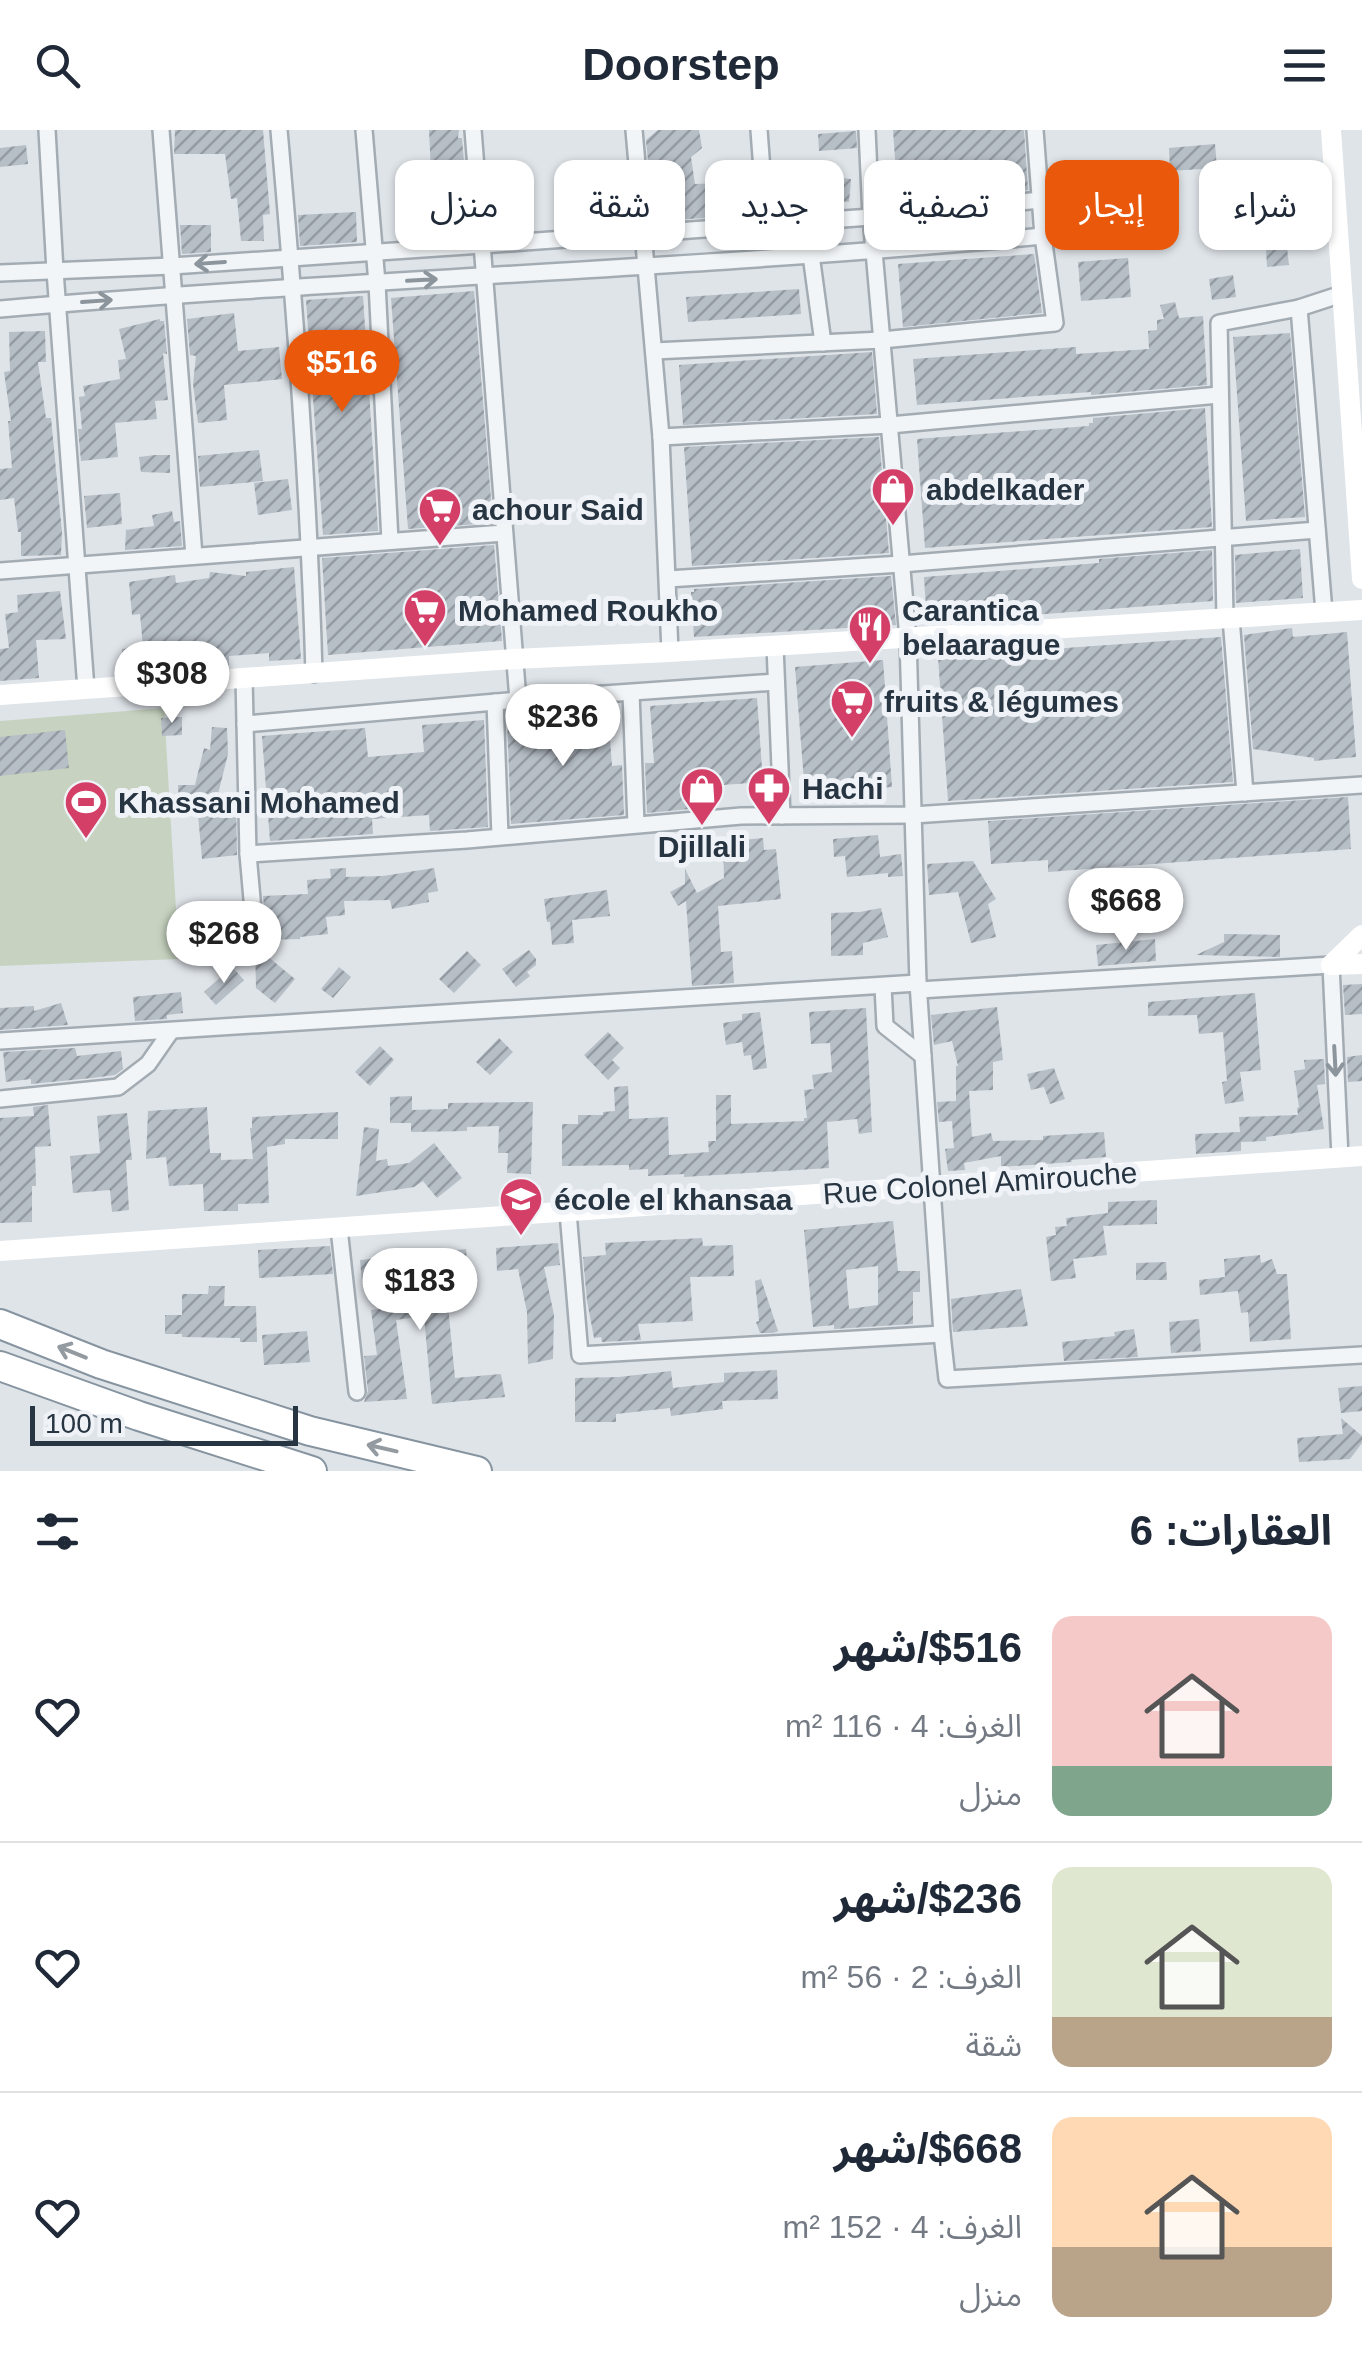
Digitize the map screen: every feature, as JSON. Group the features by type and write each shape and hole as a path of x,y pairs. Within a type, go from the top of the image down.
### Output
{"highway":[{"path":"0,1324 100,1364 310,1432 477,1471"},
{"path":"0,1366 156,1422 312,1471"}],"street":[{"path":"47,130 86,689"},
{"path":"161,130 194,556"},
{"path":"279,130 310,546 314,674"},
{"path":"364,130 377,283 390,541"},
{"path":"474,130 476,160"},
{"path":"634,130 637,160"},
{"path":"759,130 761,160"},
{"path":"867,130 868,160"},
{"path":"654,351 882,340 1055,323 1043,236 1036,130"},
{"path":"1331,130 1362,579"},
{"path":"1025,202 1040,200"},
{"path":"0,309 875,252 1043,236"},
{"path":"0,274 405,250"},
{"path":"482,250 518,700"},
{"path":"646,250 661,437 670,652"},
{"path":"875,252 908,638 918,987 947,1379 1362,1355"},
{"path":"811,255 823,343"},
{"path":"1245,794 1223,538 1219,323 1299,308 1342,294"},
{"path":"1299,308 1324,612"},
{"path":"661,437 890,425 1219,395"},
{"path":"668,579 1318,530"},
{"path":"0,571 504,534"},
{"path":"0,695 513,658 1362,610"},
{"path":"775,646 782,816"},
{"path":"244,678 254,933"},
{"path":"245,724 776,682"},
{"path":"632,694 636,824"},
{"path":"494,702 500,836"},
{"path":"248,854 741,816 913,816 1362,785"},
{"path":"1340,1157 1330,965 1362,935"},
{"path":"0,1042 882,986 1362,964"},
{"path":"882,986 884,1026 923,1056"},
{"path":"0,1098 118,1087 148,1064 172,1031"},
{"name":"Rue Colonel Amirouche","path":"0,1251 1362,1156"},
{"path":"568,1212 580,1355 942,1334"},
{"path":"338,1228 357,1392"}],"green space":[{"name":"Khassani Mohamed","path":"164,708 179,959 0,966 0,721"}],"building":[{"path":"175,130 263,130 270,214 263,215 264,241 241,241 237,198 231,199 225,154 174,154"},
{"path":"429,130 459,130 464,160 430,160"},
{"path":"658,130 699,130 702,148 691,157 695,184 705,184 705,218 685,219 685,160 648,160 646,140"},
{"path":"893,130 1024,130 1028,190 1025,190 1025,160 895,160"},
{"path":"856,131 857,148 819,151 818,134"},
{"path":"1215,144 1216,160 1199,160 1199,169 1179,170 1179,160 1170,160 1169,148"},
{"path":"26,145 28,164 0,167 0,148"},
{"path":"844,178 851,179 849,202 844,202"},
{"path":"356,212 357,242 300,246 298,215"},
{"path":"180,225 211,225 211,252 182,254"},
{"path":"1266,250 1287,250 1289,265 1267,267"},
{"path":"1034,254 1042,313 903,327 898,264"},
{"path":"1128,258 1131,297 1081,301 1078,262"},
{"path":"1233,275 1236,297 1212,300 1209,279"},
{"path":"799,289 801,314 688,322 686,297"},
{"path":"474,291 493,523 408,529 391,298"},
{"path":"363,296 378,531 323,535 306,300"},
{"path":"1175,302 1179,318 1203,316 1207,385 917,405 913,359 1076,347 1076,354 1149,349 1148,331 1157,330 1157,320 1164,319 1160,305"},
{"path":"234,313 238,351 279,347 282,379 224,385 227,420 198,423 193,384 196,356 190,355 187,319"},
{"path":"164,321 168,400 155,401 157,419 115,423 118,457 81,461 78,429 82,429 79,397 85,396 83,386 120,379 118,360 126,359 119,329"},
{"path":"45,331 46,362 38,362 46,418 51,418 61,555 21,556 14,498 0,500 0,469 12,468 4,372 10,371 9,332"},
{"path":"1290,333 1305,517 1246,521 1233,337"},
{"path":"872,352 877,414 683,425 679,365"},
{"path":"1205,408 1212,527 925,548 917,439 1089,426 1093,418"},
{"path":"879,437 889,553 692,566 684,447"},
{"path":"259,450 263,481 200,487 198,456"},
{"path":"170,455 170,473 141,472 139,457"},
{"path":"288,479 292,510 258,515 254,483"},
{"path":"120,493 122,524 87,528 84,496"},
{"path":"172,511 174,522 180,521 182,546 125,550 126,530 154,526 152,515"},
{"path":"494,545 502,641 328,655 322,558"},
{"path":"1300,549 1303,598 1236,603 1235,555"},
{"path":"1212,550 1213,601 927,623 924,577"},
{"path":"294,567 301,659 269,661 269,653 229,656 229,665 165,670 165,665 123,668 122,649 143,647 140,614 132,615 129,582 175,575 176,583 209,578 210,572 246,576 246,572"},
{"path":"891,576 896,625 694,637 694,589"},
{"path":"60,591 66,639 36,640 39,678 0,681 0,649 9,648 5,614 18,612 17,595"},
{"path":"1292,628 1293,637 1347,632 1356,757 1314,761 1253,749 1244,635"},
{"path":"1221,637 1233,782 948,801 938,657"},
{"path":"883,660 892,787 805,794 795,667"},
{"path":"757,698 763,782 710,786 712,807 647,813 645,763 654,763 650,706"},
{"path":"608,712 612,766 622,765 624,815 511,824 507,719"},
{"path":"182,717 182,735 162,736 161,718"},
{"path":"484,720 488,827 430,831 429,815 372,819 373,834 270,841 262,736 365,728 368,757 424,752 422,725"},
{"path":"212,727 227,728 228,754 216,802 236,801 237,855 202,859 198,815 179,815 178,785 195,785 204,748 210,750"},
{"path":"65,730 69,768 0,776 0,737"},
{"path":"1348,797 1351,849 1048,872 1048,860 991,864 988,821"},
{"path":"878,835 880,857 901,854 903,876 888,877 888,873 847,877 845,856 834,857 833,839"},
{"path":"763,838 764,850 776,849 781,899 718,906 721,952 732,951 734,983 692,986 686,901 678,906 670,892 685,884 685,869 697,893 724,878 723,842"},
{"path":"973,861 996,899 988,904 996,937 971,943 958,892 929,895 927,864"},
{"path":"346,868 346,877 434,868 438,891 428,893 429,902 392,909 390,900 344,901 345,915 326,917 328,934 263,940 263,896 308,894 307,880 331,878 330,869"},
{"path":"607,890 610,916 572,920 574,943 552,945 544,899"},
{"path":"881,908 888,937 863,943 863,955 831,956 831,913"},
{"path":"242,914 244,935 250,943 219,945 217,916"},
{"path":"1224,934 1280,935 1280,957 1196,955 1224,942"},
{"path":"1155,939 1156,961 1098,966 1096,945"},
{"path":"255,946 295,979 275,1003 256,988"},
{"path":"529,950 536,965 516,987 502,969"},
{"path":"467,951 481,965 454,993 439,979"},
{"path":"232,967 244,980 216,1005 204,992"},
{"path":"339,967 351,977 333,998 321,989"},
{"path":"1362,984 1362,1014 1345,1015 1343,985"},
{"path":"181,992 183,1013 167,1015 167,1019 135,1021 133,997"},
{"path":"1255,993 1261,1070 1240,1072 1244,1101 1225,1104 1223,1032 1199,1034 1197,1015 1148,1016 1148,1002"},
{"path":"61,1003 68,1025 0,1030 0,1008 34,1006 34,1011"},
{"path":"997,1007 1003,1060 993,1062 993,1090 969,1091 972,1137 991,1133 993,1141 1043,1140 1043,1136 1104,1132 1106,1157 1001,1167 1001,1156 964,1163 965,1170 948,1171 945,1149 954,1148 952,1121 939,1122 937,1102 956,1101 958,1066 952,1041 934,1045 931,1015"},
{"path":"866,1008 872,1132 859,1134 857,1119 827,1122 829,1168 684,1177 648,1176 648,1169 629,1170 629,1165 562,1166 562,1124 578,1124 578,1115 615,1111 614,1087 628,1086 629,1119 668,1117 669,1155 709,1152 708,1141 716,1141 716,1095 731,1095 731,1124 804,1121 804,1090 814,1089 812,1075 832,1072 830,1043 811,1044 809,1012"},
{"path":"760,1012 767,1068 753,1070 751,1055 744,1056 742,1042 726,1045 723,1023 742,1020 742,1014"},
{"path":"608,1032 624,1048 612,1060 620,1068 608,1080 584,1055"},
{"path":"499,1038 513,1052 490,1075 476,1062"},
{"path":"380,1046 394,1060 370,1086 355,1072"},
{"path":"75,1048 77,1056 121,1051 123,1069 115,1075 92,1078 31,1084 31,1079 6,1082 3,1052"},
{"path":"1362,1055 1362,1081 1348,1082 1347,1057"},
{"path":"1324,1059 1325,1084 1317,1085 1324,1129 1241,1142 1241,1151 1196,1154 1195,1134 1240,1132 1239,1117 1298,1115 1294,1071 1305,1069 1304,1060"},
{"path":"1054,1068 1065,1099 1050,1104 1044,1087 1031,1090 1027,1074"},
{"path":"412,1096 412,1110 448,1109 448,1103 533,1102 531,1174 507,1173 508,1153 498,1153 499,1126 411,1132 411,1123 390,1123 390,1097"},
{"path":"48,1105 51,1146 35,1147 32,1222 0,1223 0,1118 34,1116 33,1107"},
{"path":"207,1107 210,1153 221,1153 221,1160 253,1159 252,1117 338,1112 338,1139 285,1139 285,1144 267,1147 269,1203 238,1204 238,1211 204,1211 203,1184 169,1186 166,1157 146,1159 148,1111"},
{"path":"127,1113 132,1160 126,1160 129,1210 112,1212 110,1190 73,1193 70,1156 100,1153 97,1116"},
{"path":"364,1127 379,1129 376,1161 387,1159 388,1166 409,1163 434,1143 462,1178 437,1198 423,1181 414,1187 356,1196"},
{"path":"1157,1200 1157,1224 1103,1226 1107,1255 1073,1259 1076,1278 1051,1281 1046,1237 1056,1235 1055,1227 1067,1226 1066,1218 1108,1213 1108,1202"},
{"path":"893,1221 898,1271 920,1271 920,1292 913,1292 913,1324 813,1327 804,1230","holes":["878,1266 878,1305 849,1309 846,1270"]},
{"path":"702,1238 703,1246 733,1245 734,1276 690,1277 693,1321 638,1324 641,1340 602,1342 601,1337 594,1338 583,1257 606,1255 605,1243"},
{"path":"558,1243 560,1265 544,1267 554,1315 553,1359 528,1364 527,1312 518,1269 497,1271 496,1248"},
{"path":"330,1246 333,1274 259,1278 258,1250"},
{"path":"466,1249 467,1263 444,1265 455,1378 501,1374 505,1397 432,1404 424,1316 396,1320 407,1399 364,1402 368,1391 364,1356 377,1355 371,1310 423,1302 420,1276 362,1282 360,1260"},
{"path":"1260,1255 1261,1263 1272,1259 1277,1274 1287,1274 1291,1339 1250,1342 1248,1312 1241,1313 1238,1291 1200,1295 1199,1280 1225,1277 1224,1259"},
{"path":"1166,1262 1167,1280 1136,1280 1136,1263"},
{"path":"761,1279 778,1331 773,1333 760,1333 756,1322 759,1321 755,1281"},
{"path":"209,1286 225,1286 224,1306 256,1306 257,1342 165,1334 165,1315 182,1315 182,1294 208,1294"},
{"path":"1021,1289 1028,1326 953,1332 951,1299"},
{"path":"1199,1319 1201,1351 1171,1353 1169,1322"},
{"path":"1134,1329 1138,1357 1064,1361 1062,1342 1115,1336 1114,1332"},
{"path":"307,1331 310,1362 264,1365 262,1335"},
{"path":"777,1370 778,1399 722,1401 723,1409 671,1416 670,1408 616,1414 616,1422 575,1422 575,1378 671,1371 673,1388 724,1382 724,1373"},
{"path":"1362,1386 1362,1411 1341,1413 1338,1388"},
{"path":"1341,1418 1362,1436 1362,1443 1350,1459 1299,1462 1297,1438 1343,1434"}],"place":[{"name":"abdelkader","path":"893,527"},
{"name":"achour Said","path":"440,547"},
{"name":"Mohamed Roukho","path":"425,648"},
{"name":"Carantica belaarague","path":"870,665"},
{"name":"fruits & légumes","path":"852,739"},
{"name":"Hachi","path":"769,826"},
{"name":"Djillali","path":"702,827"},
{"name":"Khassani Mohamed","path":"86,840"},
{"name":"école el khansaa","path":"521,1237"}]}
